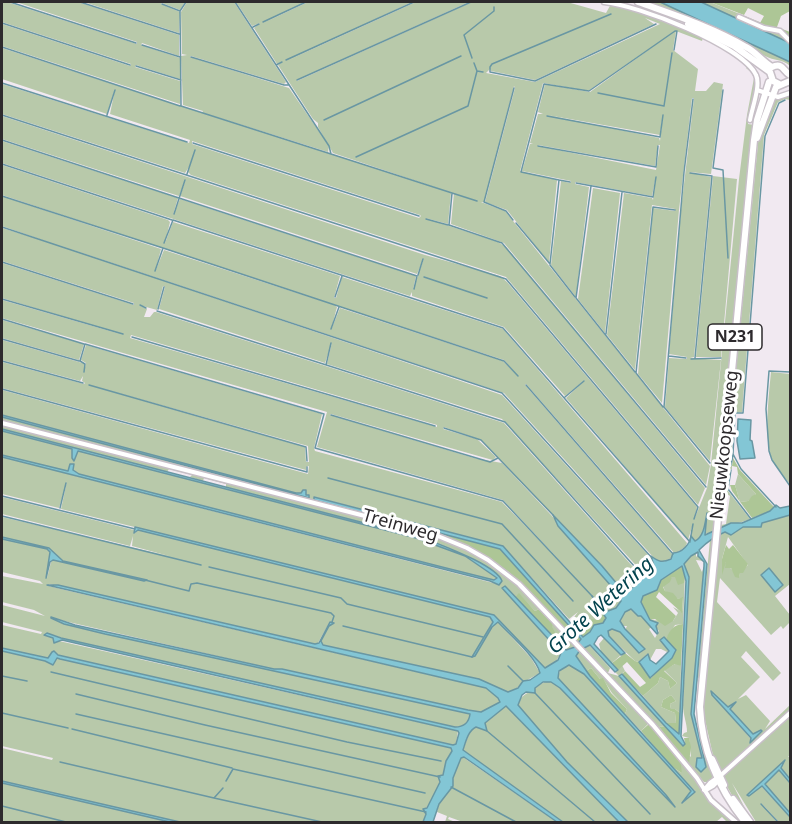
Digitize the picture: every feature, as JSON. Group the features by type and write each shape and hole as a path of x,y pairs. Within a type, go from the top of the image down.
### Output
{"main road":[{"path":"638,2 732,39 769,61 784,63 786,80"},
{"path":"661,10 734,46 769,71"},
{"path":"756,54 769,71 772,81 786,80"},
{"path":"769,71 782,66 786,80"},
{"path":"769,71 769,82 786,80"},
{"name":"Nieuwkoopseweg","path":"769,95 786,80"},
{"name":"Nieuwkoopseweg","path":"745,822 718,779 705,742 701,719 701,692 754,148 769,95 769,82"},
{"name":"Nieuwkoopseweg","path":"718,779 750,822"}],"street":[{"path":"604,2 634,8 710,39 750,66 757,78 757,90 750,120"},
{"path":"739,17 780,32 790,41"},
{"path":"757,90 780,97 790,93"},
{"name":"Treinweg","path":"2,423 408,527 448,540 477,554 510,576 526,590 665,739 711,800 736,822"},
{"path":"704,790 790,713"}],"green space":[{"path":"2,2 137,44 137,42 16,2 78,2 179,35 179,56 142,43 141,45 180,58 180,79 136,65 135,67 180,81 180,104 2,46 2,24 130,66 131,64 2,22"},
{"path":"84,2 185,2 180,10 161,4 180,12 179,33"},
{"path":"187,2 234,2 286,82 284,84 190,57 289,88 327,143 318,123 313,119 278,65 282,62 277,64 254,28 260,23 252,26 236,2 305,2 263,23 308,2 412,2 286,61 416,2 469,2 297,81 472,2 567,2 606,13 611,4 649,15 703,37 702,41 676,31 673,50 698,69 695,91 706,91 714,82 723,84 711,174 688,172 711,177 694,357 690,358 721,360 710,461 665,407 669,358 687,359 687,357 669,354 681,210 694,98 692,98 679,210 662,403 638,374 653,208 675,211 675,209 652,205 635,370 607,335 624,193 653,200 656,176 652,196 575,182 575,184 589,187 576,297 551,265 561,181 570,183 571,181 522,171 530,144 533,144 530,143 538,114 543,114 538,112 545,84 590,92 658,43 588,91 543,83 520,171 557,180 549,263 507,210 485,202 514,86 484,202 481,202 505,211 710,466 706,485 504,243 451,224 454,193 451,193 448,224 425,218 498,242 506,247 705,488 698,505 506,277 191,175 188,172 189,167 185,173 2,114 2,84 189,143 190,140 110,114 115,89 107,114 2,79 2,48 202,113 203,111 183,105 181,56 187,55 182,54 181,12","holes":["645,18 660,24 535,82 486,73 490,69 535,80 654,24","207,114 328,152 329,146 333,153 449,192","663,114 660,141 659,138 547,115 660,135","192,141 420,215 419,218 192,144","538,145 655,166 658,145 660,145 656,170 538,146"]},
{"path":"647,2 660,2 671,6 790,62 790,66 765,56 707,26"},
{"path":"701,2 710,2 777,29 790,37 790,43"},
{"path":"710,2 790,2 790,11 781,16 777,27 790,32 790,37 760,23 764,16 748,8 744,15"},
{"path":"748,66 755,77 756,82 748,124 754,125 757,112 714,532 704,534 707,517 701,537 695,541 691,536 693,524 688,540 566,398 585,380 565,396 504,327 412,296 412,292 410,296 2,163 2,141 178,198 173,215 180,199 416,276 413,290 424,258 417,274 180,196 186,179 179,196 2,139 2,116 425,255 500,276 697,507 694,520 707,488 711,464 739,179 754,78 746,68"},
{"path":"790,95 790,100 785,99 778,102 764,135 742,412 735,413 730,465 732,469 728,491 750,519 720,529 721,525 726,524 730,496 727,494 724,496 725,482 760,130 772,109 773,99"},
{"path":"2,165 168,220 170,222 165,243 173,222 340,276 334,298 336,298 342,277 503,329 687,543 685,547 675,554 526,384 673,557 661,563 655,559 504,393 52,243 502,395 650,557 654,566 643,573 502,419 327,364 332,342 325,363 159,309 165,287 163,286 157,310 139,305 147,309 144,317 150,317 156,312 504,423 642,577 637,585 623,591 602,566 481,440 444,427 443,429 477,439 496,457 493,460 489,459 330,415 474,458 502,463 552,516 620,596 621,601 616,608 608,611 592,596 601,613 600,620 577,628 571,621 578,612 569,619 503,546 315,497 314,500 408,523 454,539 496,562 529,590 579,643 566,650 553,636 556,633 551,627 553,624 539,609 535,611 519,594 515,597 505,587 502,588 561,653 548,667 545,668 494,615 61,509 67,481 59,508 2,494 2,457 497,584 502,581 496,573 471,558 397,531 398,528 387,525 384,528 226,487 226,484 204,478 203,481 190,477 192,475 169,469 167,472 2,429 2,417 304,497 306,490 296,493 2,415 2,390 308,474 309,466 306,470 2,388 2,362 85,383 82,381 83,376 80,381 2,360 2,340 85,364 84,372 86,363 81,360 86,345 322,414 315,451 502,502 576,578 503,500 317,447 327,412 2,318 2,300 124,335 2,298 2,263 134,305 134,303 2,261 2,228 48,242 2,226 2,196 161,249 155,272 164,250 325,302 2,195","holes":["334,305 504,360 515,373 503,361 340,308 331,330 337,307","131,335 437,425 437,427 130,338","89,385 308,446 309,462 306,462 305,447"]},
{"path":"713,176 737,179 721,357 696,357"},
{"path":"593,188 620,193 605,333 578,299"},
{"path":"2,320 84,344 79,360 2,338"},
{"path":"771,372 790,374 790,484 773,461 768,442"},
{"path":"2,431 72,449 74,461 78,451 416,538 465,556 497,578 494,580 79,474 73,470 74,465 68,472 2,455"},
{"path":"733,458 740,470 774,507 770,511 752,518 740,502 748,501 756,494 738,474 737,467 732,466"},
{"path":"738,474 756,494 748,501 740,502 735,485"},
{"path":"730,485 735,485 740,502 732,491"},
{"path":"2,497 134,530 135,533 138,530 490,617 493,621 473,657 492,627 498,622 531,658 540,673 508,692 479,679 323,645 321,641 328,625 318,643 315,644 49,584 49,586 65,590 486,688 500,702 481,712 468,710 51,618 64,624 105,634 470,714 466,724 455,727 44,634 59,641 458,731 456,744 453,745 58,655 54,651 48,658 2,648 2,625 41,634 42,632 2,622 2,605 45,616 34,610 2,602 2,576 43,584 40,581 2,572 2,539 47,549 50,552 47,578 53,560 146,580 63,561 49,548 2,537 2,517 169,556 132,546 133,536 130,546 2,514"},
{"path":"790,515 790,584 775,596 790,615 790,622 783,629 781,626 771,635 720,578 717,602 781,673 773,681 746,651 741,657 760,677 738,699 746,695 770,721 765,729 790,705 790,711 721,772 718,770 712,751 703,711 704,681 720,533 725,532 731,535 743,527 760,527 762,523","holes":["728,537 748,565 740,572 739,577 722,559","711,692 728,707 736,702 729,709 753,734 762,731 751,742 751,739"]},
{"path":"438,532 500,549 582,640 579,643 509,572 485,555"},
{"path":"714,538 699,678 710,539"},
{"path":"726,545 729,549 733,545 748,564 743,573 740,573 739,578 735,577 731,568 725,568 726,562 722,575 722,559"},
{"path":"696,553 696,557 698,555 704,561 696,560 702,572 704,566 691,714 702,757 700,732 713,776 709,782 704,782 692,768 690,772 710,802 734,822 727,822 722,817 716,822 628,822 567,762 518,705 522,697 542,683 556,684 675,807 557,678 561,669 571,665 584,674 692,791 683,803 695,791 672,767 682,773 648,724 641,731 625,714 627,709 603,679 600,679 591,668 586,671 576,656 582,646 589,645 610,668 608,673 619,676 665,726 659,727 691,757 689,738 682,736 687,732 683,705 689,577 684,564"},
{"path":"682,565 685,573 684,583 678,585 675,577 672,577 670,582 663,587 665,591 673,593 678,599 683,597 682,613 659,592 656,597 676,616 665,626 655,619 650,620 641,602 643,596 657,590 661,580"},
{"path":"685,573 683,624 675,625 666,639 664,637 669,651 656,649 650,660 647,654 639,662 635,661 609,636 608,631 612,629 620,632 639,653 644,650 625,630 627,626 622,626 620,621 625,612 631,609 641,615 652,627 649,629 655,638 659,631 650,620 673,621 678,613 673,607 682,612 683,598 678,599 665,591 663,586 672,577"},
{"path":"519,593 535,611 539,609 553,624 552,627 556,633 553,636 515,597"},
{"path":"594,601 606,618 603,623 594,625 583,638 577,628 582,628 589,619 600,620 599,613 602,613"},
{"path":"683,624 681,666 675,664 664,671 677,683 670,689 668,681 660,677 658,683 643,696 622,674 625,671 640,687 646,683 627,662 618,670 612,663 625,653 639,662 651,678 676,651 666,639 672,628"},
{"path":"604,638 621,655 612,663 601,652 599,644"},
{"path":"2,651 45,661 52,665 57,658 451,748 452,751 446,761 443,775 439,777 438,787 426,809 423,822 180,822 2,781 2,748 52,760 53,758 2,746"},
{"path":"677,663 681,666 680,713 671,709 670,704 676,701 671,695 663,700 661,707 675,713 676,723 666,723 643,696 658,683 660,677 668,681 670,689 677,683 664,670"},
{"path":"622,665 625,671 619,676 615,672"},
{"path":"591,668 600,679 603,678 611,693 627,709 625,714 586,671"},
{"path":"671,695 676,701 670,704 671,709 680,713 680,735 666,723 676,723 675,713 661,707 663,700"},
{"path":"506,706 619,822 563,822 463,750 470,731 476,727 486,731 485,723"},
{"path":"790,715 790,755 788,757 790,757 790,779 781,768 785,761 749,796 761,786 790,817 790,822 779,822 761,803 777,822 756,822 732,783 752,822 734,799 723,779 724,776"},
{"path":"649,724 680,759 682,773 672,767 641,731"},
{"path":"665,726 683,746 684,738 689,738 691,747 689,762 659,727"},
{"path":"464,757 557,822 463,822 449,817 448,819 455,822 445,822 447,816 437,812 439,804 461,758"},
{"path":"779,770 790,783 790,813 765,784"},
{"path":"2,783 170,822 2,822"}],"water":[{"path":"660,2 701,2 790,43 790,62"},
{"path":"2,415 296,493 306,490 309,498 2,417"},
{"path":"738,419 751,420 750,440 755,458 740,459 737,441"},
{"path":"2,429 426,539 456,551 480,563 498,575 502,581 499,585 2,457 2,455 68,471 70,464 74,464 73,470 79,474 494,580 497,578 465,556 416,538 78,451 74,461 72,449 2,431"},
{"name":"Grote Wetering","path":"314,497 503,546 583,637 594,625 603,623 606,618 592,596 608,611 616,608 621,601 620,596 558,526 553,515 623,591 633,588 643,574 654,566 651,556 661,561 671,559 673,553 685,548 691,536 695,541 698,539 704,529 707,513 705,535 731,523 742,523 770,511 776,505 780,508 790,506 790,515 762,523 761,527 743,527 731,535 725,532 699,550 707,564 694,714 706,767 701,772 696,767 697,758 702,758 691,714 704,566 698,552 684,564 689,577 681,736 685,744 683,746 619,676 622,674 666,723 679,734 686,581 682,566 661,580 657,590 643,596 641,602 650,620 658,623 657,634 641,616 631,609 625,612 620,621 645,649 639,653 620,632 612,629 608,631 609,636 625,653 621,655 601,635 594,644 618,670 615,672 590,645 582,647 576,656 590,676 695,792 682,803 691,791 584,674 569,665 559,671 558,678 675,807 560,688 551,682 543,682 535,688 535,693 526,692 522,695 518,705 567,762 628,822 619,822 506,706 485,723 487,731 476,727 471,731 463,750 563,822 557,822 464,757 461,758 453,778 453,786 439,804 433,822 423,822 426,814 423,809 427,808 440,782 438,776 443,775 446,761 452,751 451,748 57,658 53,665 2,651 2,648 48,658 54,651 58,655 453,745 456,744 458,731 62,640 54,643 53,638 44,635 47,633 455,727 466,724 470,714 105,634 64,624 51,617 75,625 468,710 481,712 500,702 486,688 47,585 58,585 315,644 319,643 330,622 334,623 329,626 321,641 323,645 479,679 508,692 518,688 523,681 530,680 540,673 528,653 498,622 492,627 475,656 472,657 493,622 490,617 138,530 134,533 135,527 494,615 545,668 558,660 561,653 502,588 505,586 566,650 575,647 581,639 500,549 314,500"},
{"path":"2,537 49,548 63,561 147,580 53,560 50,562 46,578 50,552 47,549 2,539"},
{"path":"769,568 783,585 775,592 761,575"},
{"path":"664,637 676,650 672,658 650,678 639,662 648,654 650,660 656,664 669,651 660,640"},
{"path":"711,691 728,707 736,702 730,709 753,734 762,731 750,743 751,738 712,695"},
{"path":"785,760 781,768 790,779 790,783 779,770 765,784 790,813 790,817 762,786 749,796 747,795"},
{"path":"2,781 180,822 170,822 2,783"}],"waterway":[{"path":"10,2 136,43"},
{"path":"80,2 179,34"},
{"path":"186,2 180,11 181,106 331,154 329,146 235,2"},
{"path":"263,22 306,2"},
{"path":"286,60 414,2"},
{"path":"297,80 471,2"},
{"path":"162,4 180,11"},
{"path":"472,58 464,35 494,11 494,7"},
{"path":"611,14 492,64 490,72 535,81 656,24"},
{"path":"2,23 130,65"},
{"path":"253,27 259,24"},
{"path":"559,180 521,172 544,84 589,91 677,31 674,50"},
{"path":"142,45 180,57"},
{"path":"2,47 180,106"},
{"path":"598,93 664,106 672,53"},
{"path":"324,120 461,56"},
{"path":"191,57 288,85"},
{"path":"276,65 282,62"},
{"path":"356,157 468,106 477,71 474,63"},
{"path":"136,66 181,80"},
{"path":"477,71 483,72"},
{"path":"2,83 187,142"},
{"path":"513,220 506,211 484,202 514,88"},
{"path":"107,115 115,90"},
{"path":"723,90 713,168 723,170 728,258"},
{"path":"693,99 684,172 664,407 710,463"},
{"path":"776,507 741,469 733,454 735,413 743,413 765,136 779,103 785,100"},
{"path":"2,115 506,279 698,507 694,519"},
{"path":"547,116 660,137 663,115"},
{"path":"2,140 417,276 414,289"},
{"path":"193,143 419,216"},
{"path":"538,146 656,167 658,146"},
{"path":"187,174 195,150"},
{"path":"331,154 452,193 449,225 502,243 706,487"},
{"path":"2,164 172,220"},
{"path":"690,173 712,176 695,358"},
{"path":"576,183 653,197 656,177"},
{"path":"174,214 185,180"},
{"path":"516,223 550,264 559,180 570,182"},
{"path":"591,186 576,298 635,372"},
{"path":"606,334 622,192"},
{"path":"452,193 477,201"},
{"path":"2,196 163,248 155,271"},
{"path":"663,407 636,373 653,207 675,210"},
{"path":"426,219 448,225"},
{"path":"164,243 173,220 503,328 690,542"},
{"name":"Grote Wetering","path":"2,227 502,393 652,558"},
{"path":"163,248 504,361 518,376"},
{"path":"418,275 423,259"},
{"path":"2,262 133,304"},
{"path":"550,265 575,297"},
{"path":"335,297 342,276"},
{"path":"424,277 487,298"},
{"path":"158,309 164,287"},
{"path":"2,299 123,334"},
{"path":"140,305 146,308"},
{"path":"331,329 339,307"},
{"name":"Grote Wetering","path":"157,311 505,422 643,576"},
{"path":"2,319 84,344"},
{"path":"132,337 435,426"},
{"path":"2,339 79,361"},
{"path":"326,365 331,343"},
{"name":"Grote Wetering","path":"84,372 85,364 80,361 85,344 324,414 315,448 503,501 592,596"},
{"path":"669,356 686,358"},
{"path":"691,359 721,358"},
{"path":"2,361 83,383"},
{"path":"790,372 769,371 766,409 769,451 772,460 790,486"},
{"path":"565,397 584,381"},
{"path":"89,385 306,447 307,461"},
{"path":"526,385 673,554"},
{"path":"2,389 307,472 307,467"},
{"path":"331,415 490,462 498,458"},
{"path":"444,428 481,440 553,515"},
{"path":"731,465 733,455"},
{"path":"731,470 728,489 751,519"},
{"path":"328,478 502,524 573,601"},
{"path":"60,508 66,483"},
{"path":"2,496 135,529"},
{"path":"2,516 201,565"},
{"path":"690,541 693,524"},
{"path":"209,567 341,598 347,604 483,637"},
{"path":"145,580 189,591 191,584 197,583 331,613 334,616 332,622"},
{"path":"343,626 472,657"},
{"path":"508,666 523,681"},
{"path":"51,672 347,742 441,761"},
{"path":"2,676 27,681"},
{"path":"535,693 650,814"},
{"path":"76,694 440,777"},
{"path":"2,713 68,728"},
{"path":"76,714 425,793"},
{"path":"72,729 232,768"},
{"path":"487,731 595,822"},
{"path":"60,762 214,798"},
{"path":"226,781 233,769 426,812"},
{"path":"451,787 516,822"},
{"path":"223,788 214,798 322,822"},
{"path":"761,804 778,822"},
{"path":"2,806 66,822"}]}
